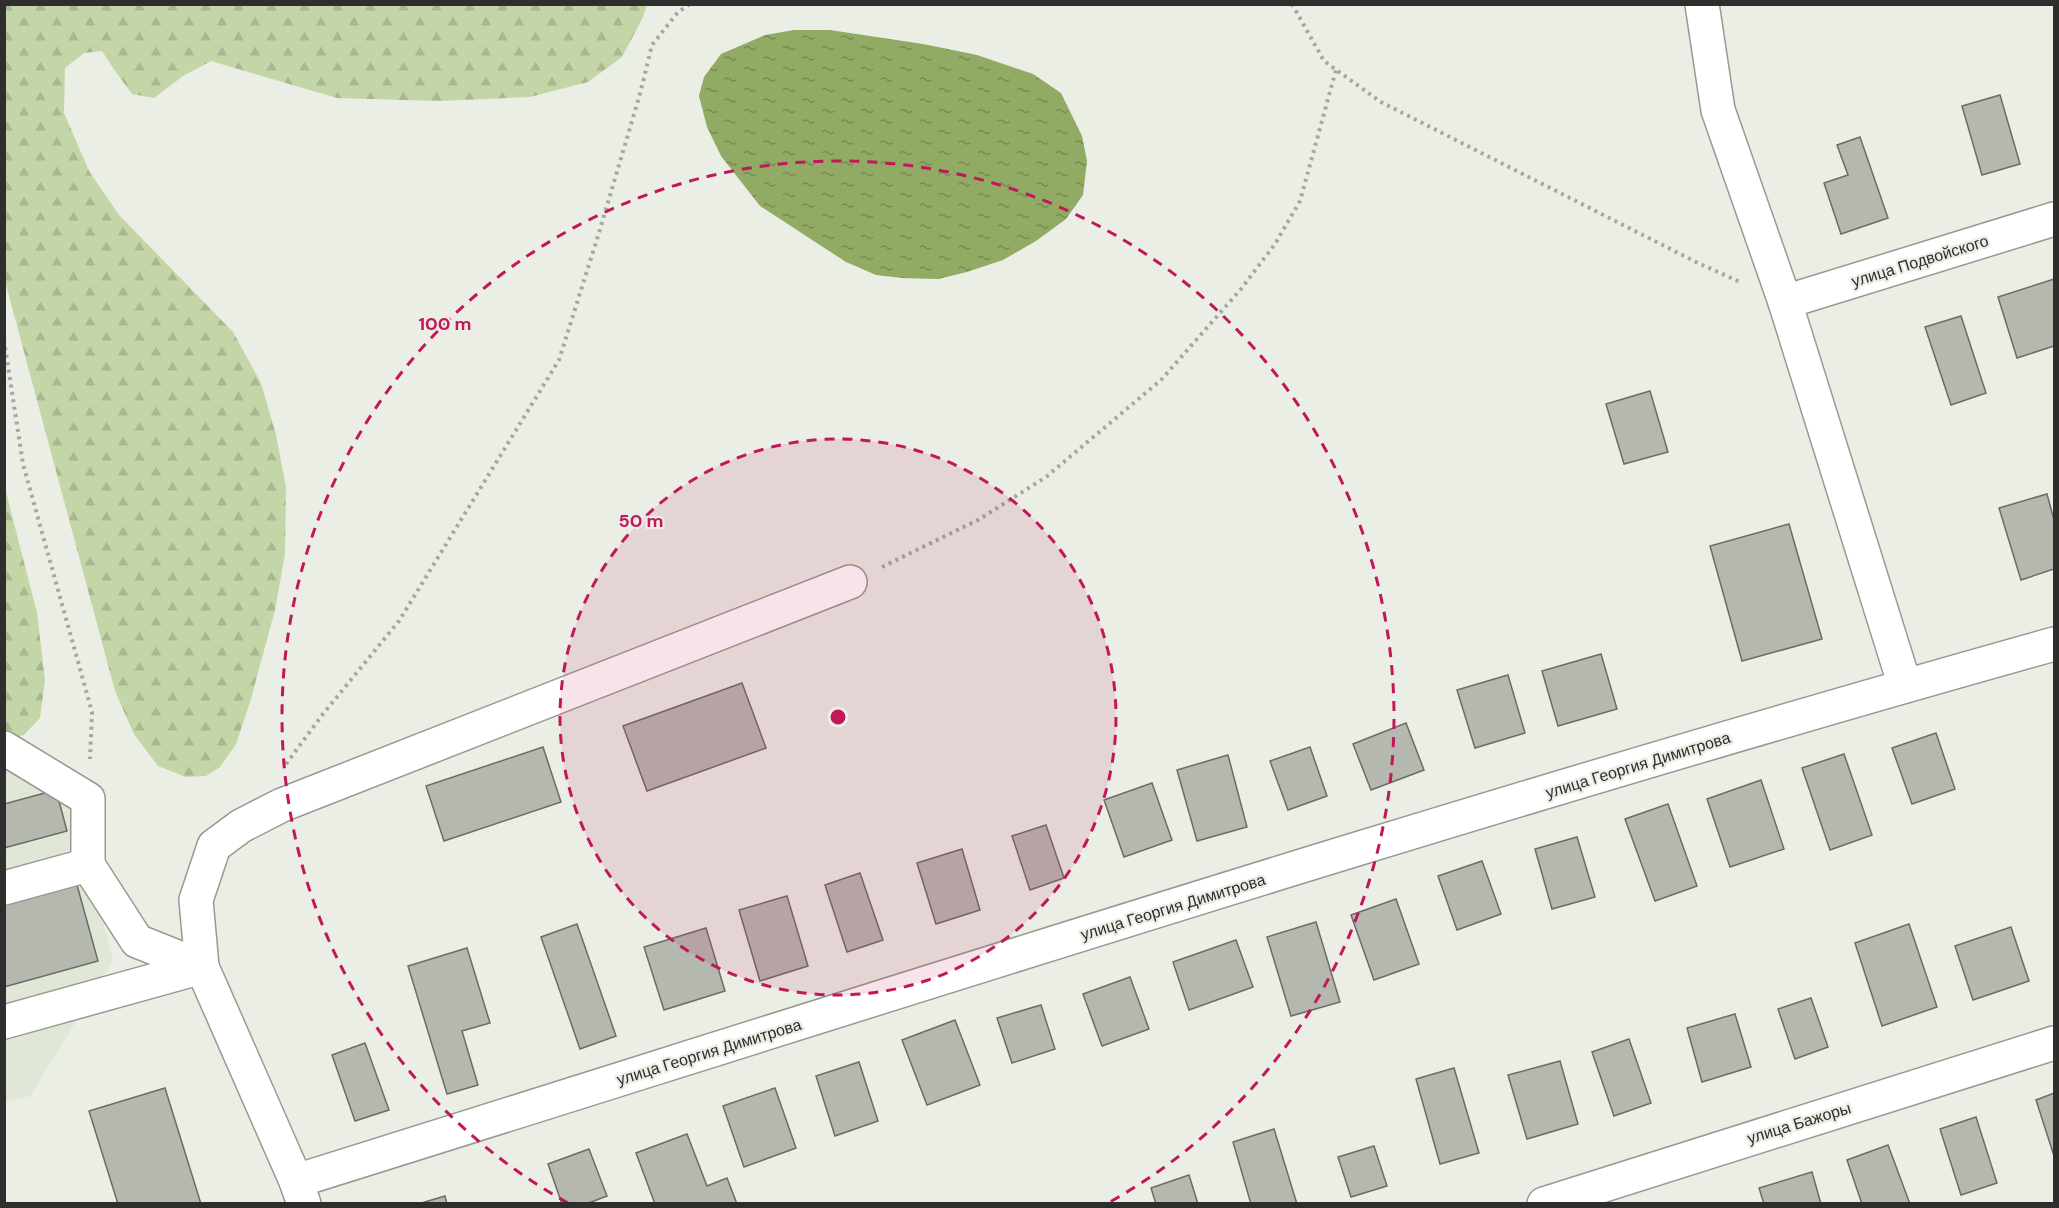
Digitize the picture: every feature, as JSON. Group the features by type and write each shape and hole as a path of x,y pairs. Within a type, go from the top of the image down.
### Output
{"street":[{"path":"1702,4 1718,110 1785,302 1905,686"},
{"name":"улица Подвойского","path":"1785,302 2055,219"},
{"path":"300,1192 202,967 196,900 214,846 241,826 282,805 850,582"},
{"name":"улица Георгия Димитрова","path":"300,1192 1384,841 1905,686 2055,644"},
{"path":"4,748 88,798 88,865 137,941 202,967"},
{"path":"4,888 88,865"},
{"path":"4,1022 202,967"},
{"name":"улица Бажоры","path":"1544,1203 2055,1043"}],"path":[{"path":"283,768 323,714 399,621 559,360 640,94 652,45 678,12 690,4"},
{"path":"1292,4 1324,61 1381,102 1698,263 1785,302"},
{"path":"850,582 978,520 1046,477 1161,380 1241,289 1275,244 1300,201 1336,70"},
{"path":"4,340 23,464 92,711 88,798"}],"shaded area":[{"path":"10,769 72,798 113,961 30,1096 5,1102 4,770"}],"green space":[{"path":"4,5 647,5 622,57 588,82 530,97 439,101 337,98 211,61 183,76 154,98 132,94 102,51 84,53 65,68 64,113 89,171 119,215 233,332 261,383 276,435 286,487 285,554 275,610 236,744 220,767 206,776 186,777 158,766 134,734 115,691 5,281"},
{"path":"4,484 37,613 45,680 40,718 24,735 5,739"}],"water":[{"path":"794,30 830,30 923,44 977,55 1033,74 1061,93 1082,136 1087,161 1083,195 1066,219 1036,241 1003,260 967,272 938,279 902,278 876,275 846,262 760,206 721,156 707,127 699,96 704,77 721,54 765,35"}],"building":[{"path":"2000,95 2020,164 1982,175 1962,106"},
{"path":"1860,137 1888,218 1841,234 1824,183 1848,175 1837,145"},
{"path":"2054,279 2054,346 2017,358 1998,297"},
{"path":"1961,316 1986,393 1951,405 1925,327"},
{"path":"1650,391 1668,452 1624,464 1606,404"},
{"path":"2047,494 2054,520 2054,569 2021,580 1999,508"},
{"path":"1789,524 1822,639 1742,661 1710,546"},
{"path":"1601,654 1617,709 1558,726 1542,671"},
{"path":"1508,675 1525,733 1475,748 1457,690"},
{"path":"742,683 766,748 647,791 623,726"},
{"path":"1406,723 1424,770 1371,790 1353,744"},
{"path":"1936,733 1955,789 1912,804 1892,748"},
{"path":"543,747 561,802 444,841 426,786"},
{"path":"1310,747 1327,796 1288,810 1270,761"},
{"path":"1844,754 1872,835 1830,850 1802,768"},
{"path":"1228,755 1247,827 1197,841 1177,770"},
{"path":"1761,780 1784,849 1730,867 1707,799"},
{"path":"1152,783 1172,840 1124,857 1104,800"},
{"path":"56,790 67,831 4,848 4,804"},
{"path":"1668,804 1697,886 1655,901 1625,819"},
{"path":"1046,825 1064,878 1030,890 1012,836"},
{"path":"1577,837 1595,897 1552,909 1535,849"},
{"path":"962,849 980,910 936,924 917,863"},
{"path":"1482,861 1501,914 1457,930 1438,876"},
{"path":"860,873 883,940 847,952 825,885"},
{"path":"77,885 98,961 4,987 4,905"},
{"path":"787,896 808,966 760,981 739,910"},
{"path":"1396,899 1419,964 1374,980 1351,915"},
{"path":"1316,922 1340,1002 1291,1016 1267,937"},
{"path":"577,924 616,1036 580,1049 541,937"},
{"path":"1909,924 1937,1007 1882,1026 1855,943"},
{"path":"2011,927 2029,981 1973,1000 1955,946"},
{"path":"706,928 725,991 664,1010 644,947"},
{"path":"1236,940 1253,987 1189,1010 1173,962"},
{"path":"467,948 490,1023 462,1031 478,1085 447,1094 408,966"},
{"path":"1130,977 1149,1029 1102,1046 1083,994"},
{"path":"1811,998 1828,1047 1795,1059 1778,1009"},
{"path":"1041,1005 1055,1049 1012,1063 997,1018"},
{"path":"1735,1014 1751,1067 1702,1082 1687,1028"},
{"path":"955,1020 980,1085 927,1105 902,1040"},
{"path":"1629,1039 1651,1103 1614,1116 1592,1052"},
{"path":"365,1043 389,1110 355,1121 332,1055"},
{"path":"1560,1061 1578,1124 1527,1139 1508,1075"},
{"path":"859,1062 878,1121 835,1136 816,1076"},
{"path":"1454,1068 1479,1153 1440,1164 1416,1079"},
{"path":"165,1088 201,1204 118,1204 89,1111"},
{"path":"775,1088 796,1148 744,1167 723,1106"},
{"path":"2054,1093 2054,1156 2036,1100"},
{"path":"1976,1117 1997,1183 1961,1195 1940,1129"},
{"path":"1274,1129 1297,1204 1251,1204 1233,1142"},
{"path":"687,1134 707,1186 727,1178 737,1204 655,1204 636,1153"},
{"path":"1888,1145 1910,1204 1862,1204 1847,1160"},
{"path":"1374,1146 1387,1186 1351,1197 1338,1157"},
{"path":"589,1149 607,1196 586,1204 562,1204 548,1164"},
{"path":"1812,1172 1821,1204 1764,1204 1759,1188"},
{"path":"1189,1175 1198,1204 1156,1204 1151,1188"},
{"path":"445,1196 447,1204 418,1204"}]}
